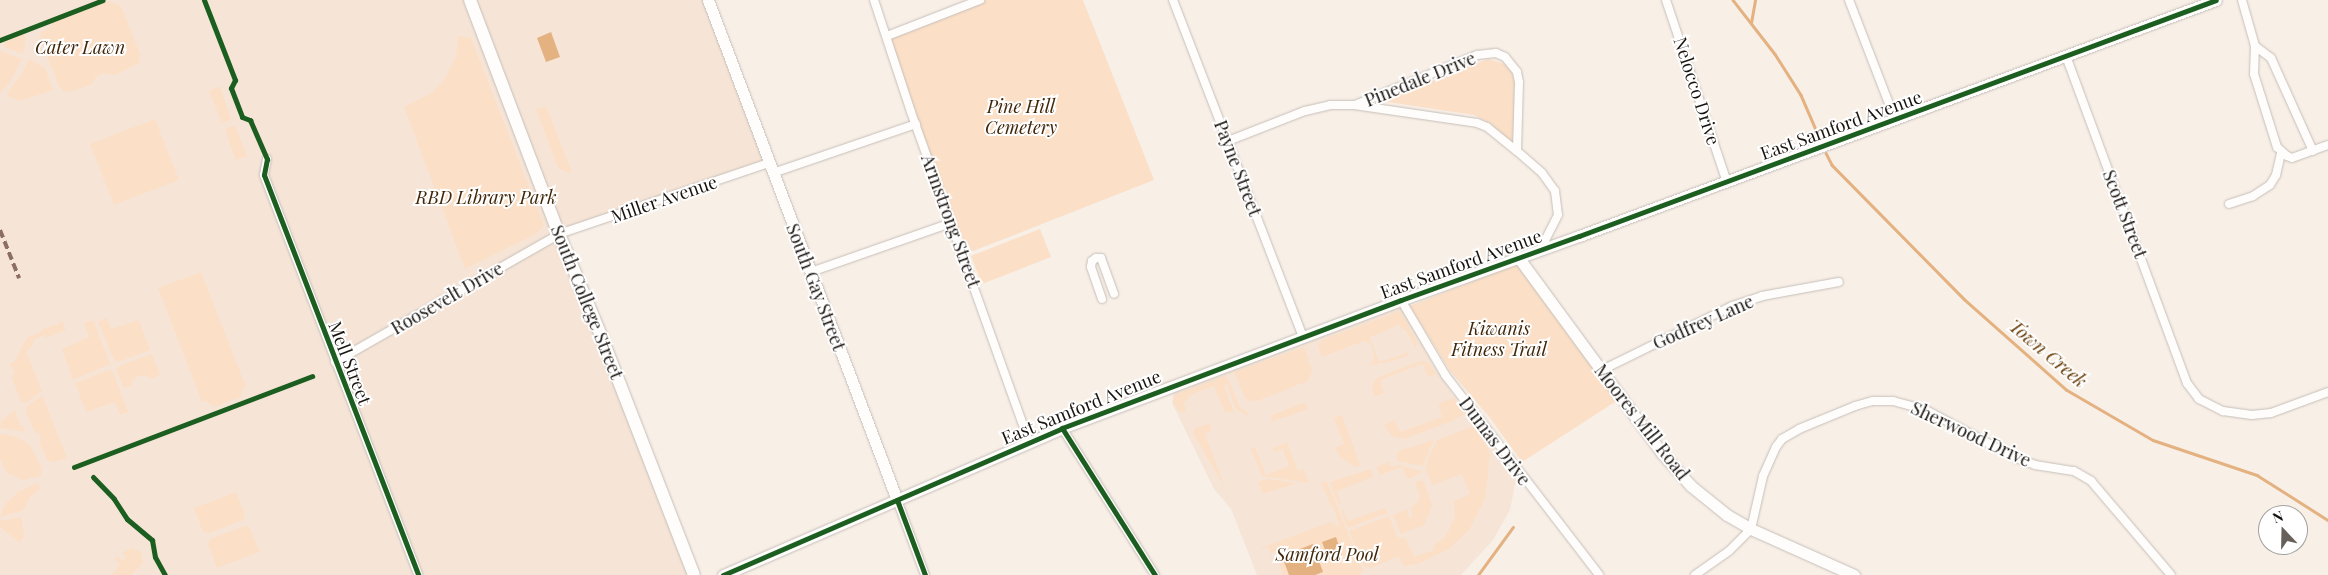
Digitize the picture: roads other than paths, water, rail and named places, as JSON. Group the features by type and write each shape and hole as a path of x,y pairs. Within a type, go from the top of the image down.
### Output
{"main road":[{"name":"South College Street","path":"470,0 559,234 602,338 694,575"}],"street":[{"name":"South Gay Street","path":"708,0 924,575"},
{"name":"Armstrong Street","path":"874,0 1028,441"},
{"path":"887,36 980,0"},
{"name":"Payne Street","path":"1173,0 1303,337"},
{"name":"Nelocco Drive","path":"1666,0 1727,182"},
{"path":"1850,0 1895,119"},
{"name":"East Samford Avenue","path":"723,575 1028,441 1401,300 1727,182 2216,0"},
{"path":"2242,0 2255,46 2254,74 2277,147 2281,153 2292,158 2328,145"},
{"path":"2255,46 2271,58 2313,151"},
{"name":"Pinedale Drive","path":"1354,105 1477,55 1496,53 1505,57 1517,72 1519,82 1517,151"},
{"name":"Scott Street","path":"2066,56 2187,383 2207,404 2223,412 2242,415 2271,413 2328,392"},
{"name":"Pinedale Drive","path":"1228,141 1305,111 1330,105 1354,105 1477,123 1487,128 1517,151 1542,173 1555,191 1558,215 1541,249"},
{"name":"Miller Avenue","path":"559,234 916,124"},
{"path":"2229,204 2253,196 2270,185 2276,175 2281,153"},
{"name":"Mell Street","path":"267,159 264,175 418,575"},
{"path":"810,272 951,222"},
{"name":"Roosevelt Drive","path":"335,362 559,234"},
{"name":"Moores Mill Road","path":"1518,257 1661,452 1691,486 1727,515 1751,529 1854,575"},
{"path":"1102,298 1091,267 1092,261 1096,258 1101,258 1114,294"},
{"name":"Godfrey Lane","path":"1602,370 1732,306 1777,293 1839,282"},
{"name":"Dumas Drive","path":"1401,300 1446,376 1598,575"},
{"name":"Sherwood Drive","path":"1751,529 1763,476 1776,447 1782,439 1799,429 1855,406 1873,401 1893,401 1926,410 2016,458 2035,465 2074,471 2091,481 2171,575"},
{"path":"1062,428 1155,575"},
{"path":"1695,575 1729,551 1751,529"}],"waterway":[{"name":"Town Creek","path":"1733,0 1775,54 1801,95 1820,139"},
{"path":"1751,23 1755,0"},
{"name":"Town Creek","path":"1826,153 1832,165 1964,299 2067,390 2153,440 2257,475 2328,520"},
{"path":"1478,575 1513,527"}],"park label":[{"name":"Cater Lawn","path":"80,47"},
{"name":"Pine Hill Cemetery","path":"1021,117"},
{"name":"RBD Library Park","path":"486,197"},
{"name":"Kiwanis Fitness Trail","path":"1499,339"},
{"name":"Samford Pool","path":"1327,554"}]}
